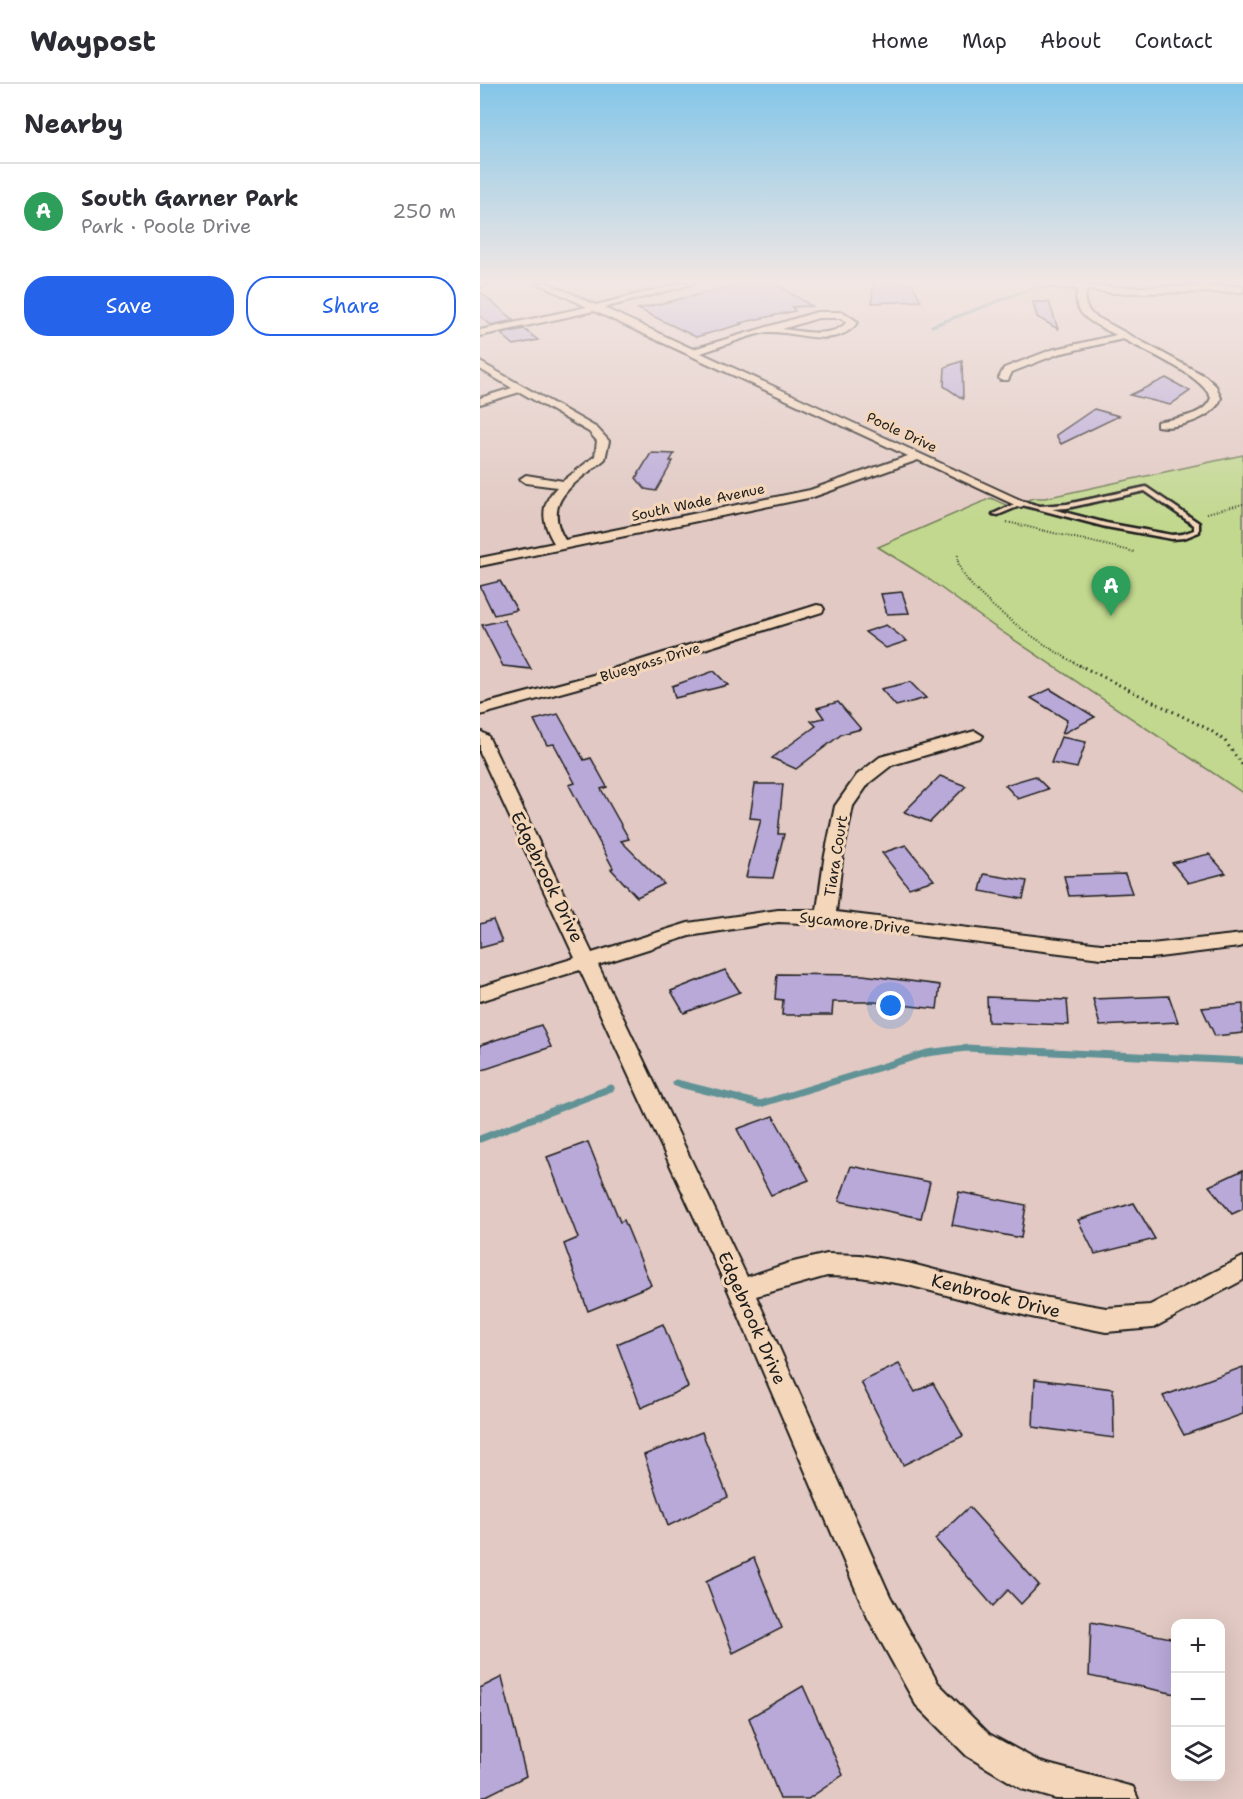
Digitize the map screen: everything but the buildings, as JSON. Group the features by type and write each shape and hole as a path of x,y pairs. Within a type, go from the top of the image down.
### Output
{"street":[{"name":"Poole Drive","path":"717,363 1021,502"},
{"path":"1004,378 1008,370 1025,363"},
{"path":"1161,424 1200,415 1216,404 1218,398 1216,392 1201,378 1174,363"},
{"path":"480,364 593,430 603,441 601,457 564,485 550,504 547,514 554,536 562,546"},
{"path":"480,401 520,389"},
{"name":"South Wade Avenue","path":"480,562 813,493 919,456"},
{"path":"526,479 564,485"},
{"name":"Bluegrass Drive","path":"480,710 598,678 818,609"},
{"name":"Edgebrook Drive","path":"480,736 741,1290 879,1607 927,1694 978,1745 1034,1777 1121,1799"},
{"name":"Tiara Court","path":"826,917 843,806 862,779 886,761 975,736"},
{"name":"Sycamore Drive","path":"480,994 688,930 727,922 778,916 826,917 1101,951 1151,951 1239,940"},
{"name":"Kenbrook Drive","path":"741,1290 827,1264 860,1266 908,1274 1031,1306 1106,1320 1153,1316 1243,1268"}],"lane":[{"path":"996,514 1021,502 1036,508 1106,525 1172,537 1184,536 1197,531 1197,524 1146,489 1067,506 1036,508"}],"path":[{"path":"1207,513 1243,504"},
{"path":"1001,521 1135,552"},
{"path":"958,555 956,564 970,584 1018,627 1043,644 1113,683 1209,729 1228,742 1243,766"}],"green space":[{"path":"1243,455 1243,793 992,625 923,575 878,547 991,498 1010,507 1033,498 1045,498"}],"waterway":[{"path":"676,1083 760,1104 927,1053 966,1048 1243,1061"},
{"path":"480,1139 611,1088"}],"place":[{"name":"South Garner Park","path":"1111,616"}]}
